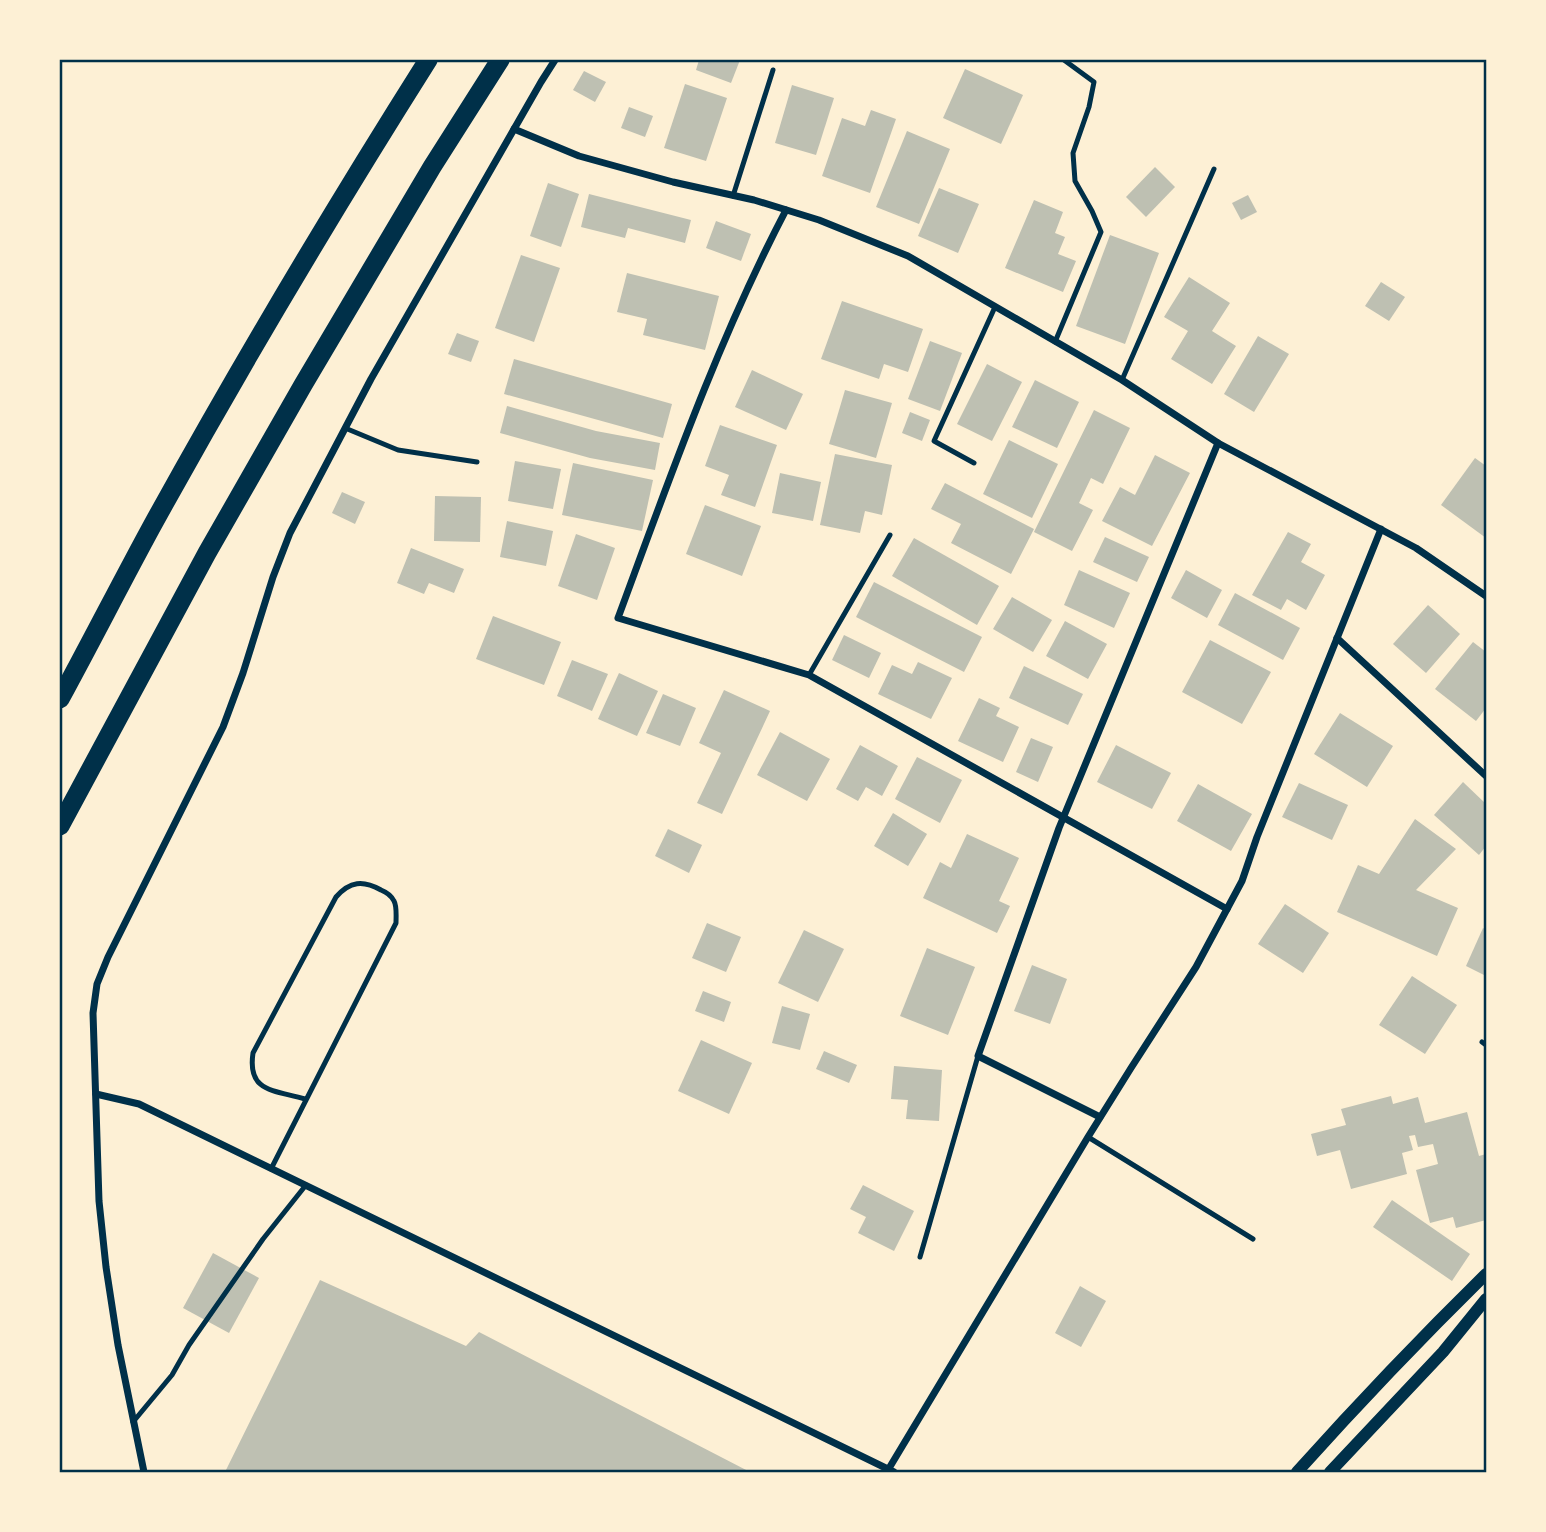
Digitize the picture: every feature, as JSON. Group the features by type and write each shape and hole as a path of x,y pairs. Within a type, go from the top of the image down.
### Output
{"highway":[{"path":"60,699 153,524 243,367 428,60"},
{"path":"60,826 207,554 296,397 432,167 500,60"}],"street":[{"path":"144,1472 106,1267 99,1201 93,1013 97,984 223,727 290,533 371,379 555,60"},
{"path":"514,129 579,156 819,220 908,257 1122,380 1218,443 1416,548 1486,596"},
{"path":"786,210 766,248 687,432 618,618 809,675 1227,909"},
{"path":"1100,1117 978,1056 1064,816 1218,443"},
{"path":"96,1094 139,1104 891,1471 1100,1117 1196,967 1242,881 1257,837 1381,529"},
{"path":"1337,638 1486,776"},
{"path":"1297,1472 1416,1344 1486,1274"},
{"path":"1330,1472 1443,1352 1486,1298"}],"lane":[{"path":"1055,342 1101,232 1075,181 1073,153 1089,107 1094,82 1064,60"},
{"path":"733,195 773,70"},
{"path":"1122,380 1214,169"},
{"path":"975,463 934,441 995,307"},
{"path":"345,428 398,450 477,462"},
{"path":"809,675 890,535"},
{"path":"271,1169 396,923 396,903 388,894 367,883 354,884 343,889 336,897 253,1053 251,1066 257,1083 306,1099"},
{"path":"920,1257 978,1056"},
{"path":"1088,1137 1253,1239"},
{"path":"133,1422 172,1376 203,1323 263,1239 306,1185"}],"building":[{"path":"699,60 740,60 731,83 696,70"},
{"path":"965,69 1023,95 1001,144 943,118"},
{"path":"584,71 606,82 595,102 573,90"},
{"path":"685,84 727,98 706,161 664,148"},
{"path":"792,85 834,98 816,155 775,143"},
{"path":"629,107 653,116 645,137 621,128"},
{"path":"871,110 896,119 870,193 822,176 842,118 865,126"},
{"path":"907,131 950,149 919,224 876,207"},
{"path":"1155,167 1175,187 1146,217 1126,197"},
{"path":"548,183 579,194 561,247 530,236"},
{"path":"939,188 979,204 958,253 918,236"},
{"path":"589,194 691,220 685,243 628,228 625,238 581,227"},
{"path":"1248,195 1257,212 1241,220 1232,203"},
{"path":"1034,200 1063,212 1055,233 1065,237 1058,254 1076,261 1063,292 1005,268"},
{"path":"716,221 751,234 741,261 706,248"},
{"path":"1110,235 1159,253 1125,344 1076,326"},
{"path":"521,255 560,268 534,342 495,328"},
{"path":"627,273 719,296 705,350 643,335 647,319 617,312"},
{"path":"1189,277 1230,303 1212,331 1236,346 1212,384 1171,359 1188,331 1164,317"},
{"path":"1381,282 1405,297 1389,321 1365,306"},
{"path":"842,301 923,329 908,372 884,364 879,379 821,359"},
{"path":"457,333 479,341 471,362 448,354"},
{"path":"1258,336 1289,354 1254,412 1224,394"},
{"path":"930,341 962,353 940,411 908,399"},
{"path":"514,359 672,404 663,438 504,394"},
{"path":"987,364 1022,382 992,441 957,424"},
{"path":"752,370 803,394 786,430 735,407"},
{"path":"1035,380 1079,402 1057,448 1012,427"},
{"path":"845,390 892,403 876,458 829,444"},
{"path":"507,406 596,431 660,443 655,470 590,458 500,433"},
{"path":"1094,410 1130,428 1103,484 1091,478 1079,503 1093,510 1072,551 1034,532"},
{"path":"910,412 930,420 922,441 902,433"},
{"path":"720,425 777,445 755,507 721,495 729,475 705,466"},
{"path":"1009,440 1058,464 1032,518 983,494"},
{"path":"835,454 892,465 882,515 865,511 860,533 820,525"},
{"path":"1155,455 1190,473 1152,546 1102,521 1120,487 1135,495"},
{"path":"1475,458 1486,466 1486,538 1441,505"},
{"path":"515,461 561,469 553,509 508,501"},
{"path":"573,463 653,480 642,531 562,515"},
{"path":"780,473 821,482 813,521 772,513"},
{"path":"945,483 1034,529 1011,574 951,543 961,524 931,509"},
{"path":"342,492 365,502 355,524 332,513"},
{"path":"435,496 481,497 480,542 434,541"},
{"path":"705,505 761,526 742,576 686,554"},
{"path":"507,521 553,531 546,566 500,557"},
{"path":"1288,532 1311,544 1301,562 1325,575 1306,610 1287,599 1281,610 1252,595"},
{"path":"576,534 615,548 597,600 558,586"},
{"path":"1105,537 1149,557 1137,582 1093,562"},
{"path":"914,538 999,586 977,625 892,576"},
{"path":"411,548 464,569 454,593 429,583 424,594 397,583"},
{"path":"1079,570 1130,593 1114,628 1064,605"},
{"path":"1186,570 1222,590 1207,618 1171,598"},
{"path":"874,582 982,637 964,672 856,617"},
{"path":"1235,593 1300,628 1283,660 1218,625"},
{"path":"1012,597 1052,620 1033,652 993,629"},
{"path":"1428,605 1460,634 1426,673 1393,644"},
{"path":"493,616 561,642 544,685 476,659"},
{"path":"1065,621 1107,644 1088,679 1046,656"},
{"path":"844,635 881,653 869,678 832,660"},
{"path":"1210,640 1271,672 1242,724 1182,692"},
{"path":"1473,642 1486,652 1486,708 1476,721 1435,689"},
{"path":"572,660 608,674 592,711 557,696"},
{"path":"918,662 952,678 931,719 878,694 892,665 912,674"},
{"path":"1024,666 1083,694 1068,725 1009,698"},
{"path":"619,673 658,691 637,736 598,719"},
{"path":"724,690 770,711 722,814 697,803 721,753 699,743"},
{"path":"663,694 696,708 680,746 646,733"},
{"path":"979,698 1000,708 996,716 1019,727 1003,762 958,741"},
{"path":"1340,713 1393,746 1367,787 1314,754"},
{"path":"780,732 830,759 807,801 757,775"},
{"path":"1031,738 1053,747 1038,782 1016,772"},
{"path":"860,745 898,766 882,796 866,787 858,801 836,789"},
{"path":"1116,745 1171,773 1152,809 1097,782"},
{"path":"917,757 962,780 940,823 895,799"},
{"path":"1463,782 1486,804 1486,846 1479,855 1434,815"},
{"path":"1299,783 1348,805 1332,840 1282,817"},
{"path":"1198,784 1252,814 1231,851 1177,821"},
{"path":"893,813 927,834 908,866 874,846"},
{"path":"1415,819 1456,849 1416,890 1458,908 1437,956 1337,912 1358,865 1379,874"},
{"path":"668,829 702,845 689,873 655,856"},
{"path":"967,834 1019,858 999,901 1010,906 997,933 923,898 940,862 951,868"},
{"path":"1285,904 1329,933 1303,973 1258,944"},
{"path":"707,923 741,937 726,972 692,958"},
{"path":"1483,928 1486,930 1486,976 1466,966"},
{"path":"804,930 844,949 818,1002 778,983"},
{"path":"927,948 975,967 948,1035 900,1016"},
{"path":"1032,965 1067,979 1050,1024 1014,1011"},
{"path":"1412,976 1457,1005 1425,1054 1379,1025"},
{"path":"703,991 731,1002 724,1022 695,1011"},
{"path":"782,1006 810,1014 800,1050 772,1043"},
{"path":"701,1040 752,1063 729,1114 678,1091"},
{"path":"824,1051 857,1065 849,1083 816,1069"},
{"path":"894,1066 942,1070 939,1121 906,1119 908,1100 891,1099"},
{"path":"1391,1096 1393,1104 1418,1097 1425,1123 1467,1112 1479,1156 1486,1154 1486,1220 1456,1228 1453,1217 1430,1223 1416,1170 1438,1164 1433,1144 1418,1147 1415,1135 1409,1136 1413,1150 1402,1153 1407,1174 1351,1189 1340,1150 1317,1156 1311,1134 1346,1125 1341,1109"},
{"path":"863,1185 914,1211 894,1251 858,1233 866,1217 850,1209"},
{"path":"1392,1200 1470,1254 1452,1281 1373,1227"},
{"path":"213,1253 259,1278 229,1333 183,1308"},
{"path":"320,1280 466,1346 479,1332 750,1472 225,1472"},
{"path":"1080,1286 1106,1301 1081,1347 1055,1333"}]}
